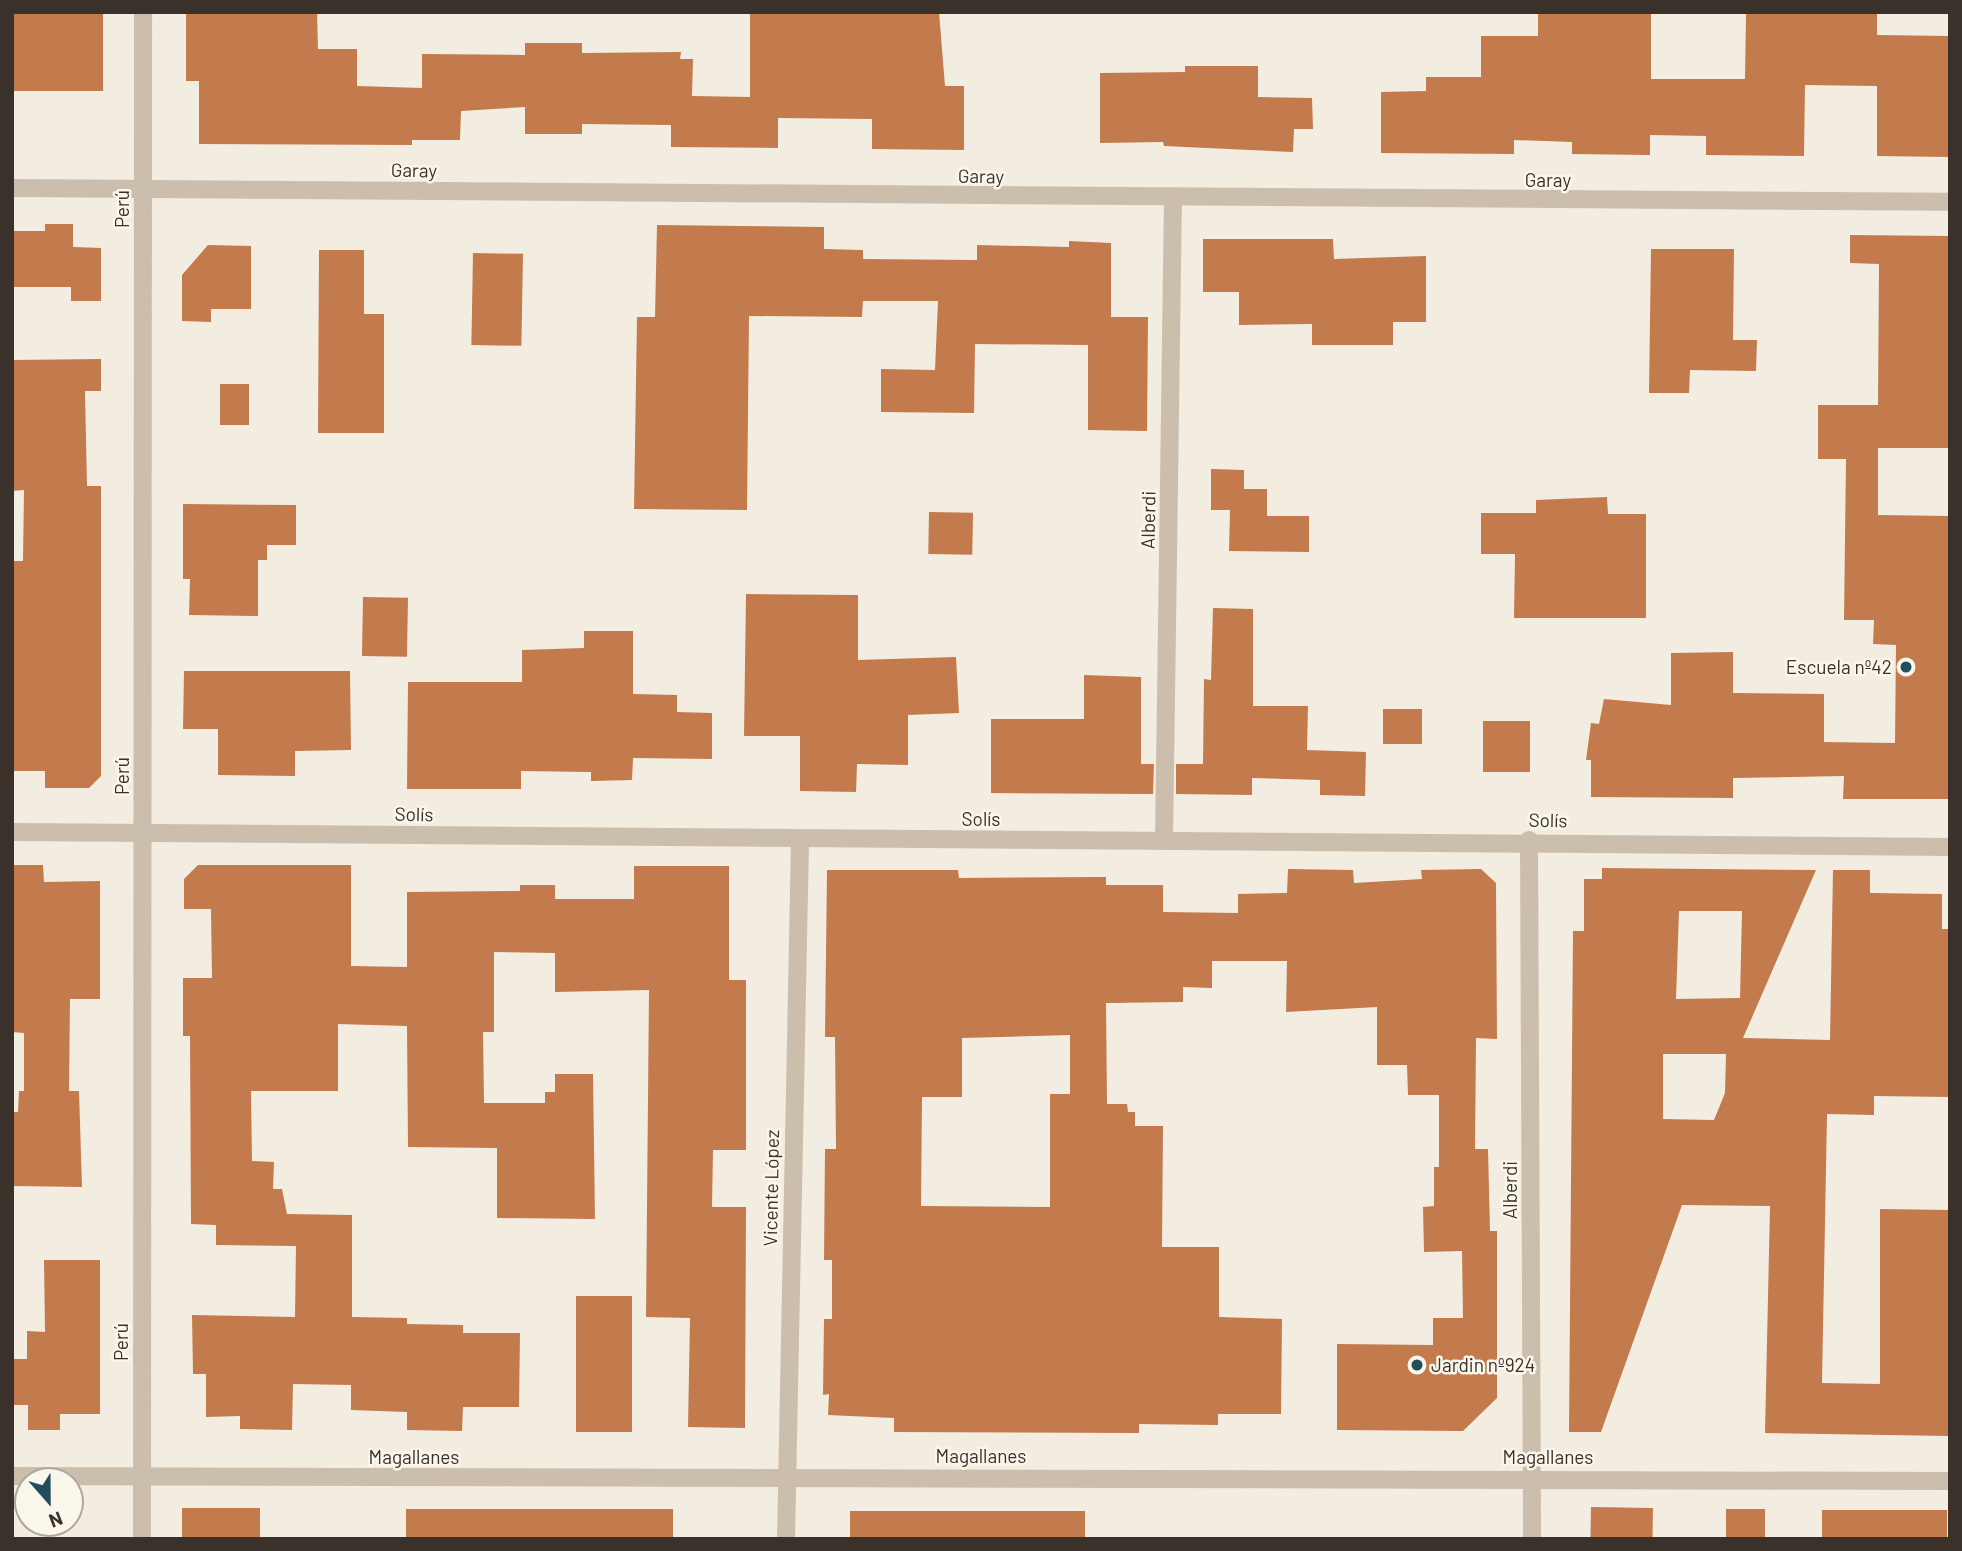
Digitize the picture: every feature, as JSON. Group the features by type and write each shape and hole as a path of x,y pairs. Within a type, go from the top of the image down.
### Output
{"street":[{"name":"Perú","path":"142,1539 143,12"},
{"name":"Garay","path":"12,188 1173,199 1950,202"},
{"name":"Alberdi","path":"1164,841 1173,199"},
{"name":"Solís","path":"12,832 1164,841 1529,840 1950,847"},
{"name":"Vicente López","path":"786,1539 800,839"},
{"name":"Alberdi","path":"1529,840 1532,1539"},
{"name":"Magallanes","path":"12,1476 1950,1481"}],"building":[{"path":"12,12 103,12 103,91 12,91"},
{"path":"186,12 317,12 318,49 357,49 357,86 422,88 422,54 525,55 525,43 582,43 582,53 681,52 680,59 693,59 692,96 750,97 750,12 939,12 945,86 964,86 964,150 872,149 872,119 778,118 778,148 671,147 671,125 582,124 582,134 525,134 525,107 461,111 460,140 412,140 412,145 199,144 199,81 186,81"},
{"path":"1538,12 1651,12 1651,79 1745,79 1746,14 1877,14 1877,35 1950,36 1950,157 1877,156 1877,86 1805,85 1804,156 1706,155 1706,136 1650,135 1650,155 1572,154 1572,142 1514,140 1514,154 1381,153 1381,92 1426,91 1426,77 1481,77 1481,36 1538,36"},
{"path":"1185,66 1258,66 1258,97 1312,98 1313,129 1294,129 1293,152 1164,146 1163,142 1100,143 1100,73 1185,72"},
{"path":"45,224 73,224 73,247 101,248 101,301 71,301 71,287 12,287 12,231 45,231"},
{"path":"657,225 824,227 824,249 863,250 863,259 977,260 977,245 1069,247 1069,241 1111,243 1111,317 1148,317 1147,431 1088,430 1088,345 975,344 974,413 881,412 881,369 935,370 938,301 863,301 862,317 749,316 747,510 634,509 637,317 655,317"},
{"path":"1850,235 1950,236 1950,448 1878,448 1878,515 1950,516 1950,799 1843,799 1844,776 1733,778 1733,798 1591,797 1591,760 1586,760 1591,723 1599,724 1604,699 1671,705 1671,653 1733,652 1733,693 1824,694 1824,742 1895,743 1896,645 1873,644 1874,620 1844,620 1846,459 1818,459 1818,405 1878,405 1879,264 1850,263"},
{"path":"1203,239 1333,239 1334,259 1426,256 1426,322 1393,322 1393,345 1312,345 1312,324 1239,325 1239,292 1203,292"},
{"path":"208,245 251,246 251,309 211,309 211,322 182,321 182,275"},
{"path":"1651,249 1734,249 1733,340 1757,340 1756,371 1690,370 1689,393 1649,393"},
{"path":"319,250 364,250 364,314 384,314 384,433 318,433"},
{"path":"473,253 523,254 521,346 471,345"},
{"path":"101,359 101,391 85,391 87,486 101,486 101,776 89,788 45,788 45,771 12,771 12,561 23,561 24,490 12,491 12,360"},
{"path":"220,384 249,384 249,425 220,425"},
{"path":"1211,469 1244,470 1244,489 1267,489 1267,516 1309,516 1309,552 1229,551 1230,510 1211,510"},
{"path":"1607,497 1608,514 1646,514 1646,618 1514,618 1515,554 1481,554 1481,513 1536,513 1536,500"},
{"path":"183,504 296,505 296,545 267,545 267,560 258,560 258,616 189,615 190,579 183,579"},
{"path":"929,512 973,513 972,555 928,554"},
{"path":"746,594 858,595 858,660 956,657 959,713 908,715 908,765 857,764 856,792 800,791 800,736 744,736"},
{"path":"363,597 408,598 407,657 362,656"},
{"path":"1213,608 1253,609 1253,706 1308,706 1307,750 1366,752 1365,796 1320,795 1320,780 1252,778 1252,795 1176,794 1176,764 1203,764 1204,679 1211,680"},
{"path":"584,631 633,631 633,694 677,695 677,712 712,713 712,759 633,758 632,780 591,781 591,772 521,771 521,789 407,789 408,682 522,682 522,650 584,648"},
{"path":"184,671 350,671 351,750 295,751 295,776 218,775 218,729 183,729"},
{"path":"1084,675 1141,677 1141,764 1154,764 1153,794 991,793 991,719 1084,719"},
{"path":"1383,709 1422,709 1422,744 1383,744"},
{"path":"1483,721 1530,721 1530,772 1483,772"},
{"path":"12,865 43,865 44,882 100,881 100,999 70,999 69,1091 79,1091 82,1187 12,1186 12,1112 18,1112 19,1091 24,1091 24,1033 12,1032"},
{"path":"198,865 351,865 351,966 407,967 407,892 520,891 520,885 555,885 555,899 634,899 634,866 729,866 729,980 746,980 746,1150 713,1150 712,1207 746,1207 745,1428 688,1427 690,1318 646,1317 649,990 555,992 555,953 494,952 494,1032 483,1032 484,1103 545,1103 545,1092 555,1092 555,1074 593,1074 595,1219 497,1218 497,1148 408,1147 407,1026 338,1024 338,1091 251,1091 252,1161 274,1162 273,1189 282,1189 287,1214 352,1215 352,1317 407,1318 407,1324 463,1325 463,1333 520,1333 519,1407 463,1407 462,1431 407,1430 407,1412 351,1410 351,1385 293,1384 292,1430 240,1429 240,1416 206,1417 206,1374 193,1374 192,1315 295,1317 296,1246 216,1245 216,1225 191,1224 190,1036 183,1036 183,978 212,978 211,909 184,909 184,879"},
{"path":"1602,868 1816,870 1743,1038 1830,1040 1833,870 1870,870 1870,893 1942,894 1942,929 1950,929 1950,1097 1874,1096 1874,1115 1827,1114 1822,1383 1880,1384 1880,1209 1950,1210 1950,1436 1765,1433 1770,1206 1682,1205 1601,1432 1569,1432 1573,931 1584,931 1584,879 1602,879","holes":["1679,911 1742,911 1740,998 1676,999","1663,1054 1726,1054 1725,1093 1714,1120 1663,1119"]},
{"path":"1288,869 1353,870 1354,883 1422,879 1421,870 1481,869 1496,883 1497,1039 1476,1038 1475,1149 1488,1149 1490,1231 1497,1231 1497,1398 1463,1431 1337,1430 1337,1344 1433,1345 1433,1318 1463,1318 1462,1251 1424,1252 1423,1207 1434,1206 1434,1167 1439,1167 1439,1095 1408,1095 1407,1065 1377,1065 1377,1007 1286,1012 1287,961 1212,961 1212,988 1183,987 1183,1002 1106,1003 1107,1104 1127,1104 1128,1112 1135,1112 1135,1126 1163,1126 1162,1247 1219,1247 1219,1317 1282,1319 1281,1414 1218,1414 1218,1425 1139,1424 1139,1433 894,1432 894,1418 828,1415 829,1394 823,1395 824,1319 832,1319 832,1260 824,1260 825,1149 836,1149 835,1037 825,1037 827,870 958,870 959,878 1106,877 1106,885 1163,885 1163,912 1238,913 1238,894 1287,893","holes":["1070,1035 1070,1094 1050,1094 1050,1207 921,1206 922,1097 962,1097 962,1038"]},
{"path":"44,1260 100,1260 100,1414 60,1414 60,1430 28,1430 28,1405 12,1405 12,1359 27,1359 27,1331 45,1332"},
{"path":"576,1296 632,1296 632,1432 576,1432"},
{"path":"1591,1507 1653,1508 1652,1539 1590,1539"},
{"path":"182,1508 260,1508 260,1539 182,1539"},
{"path":"406,1509 673,1509 673,1539 406,1539"},
{"path":"1726,1509 1765,1509 1765,1539 1726,1539"},
{"path":"1822,1510 1947,1510 1947,1539 1822,1539"},
{"path":"850,1511 1085,1511 1085,1539 850,1539"}],"place":[{"name":"Escuela nº42","path":"1906,667"},
{"name":"Jardin nº924","path":"1417,1365"}]}
